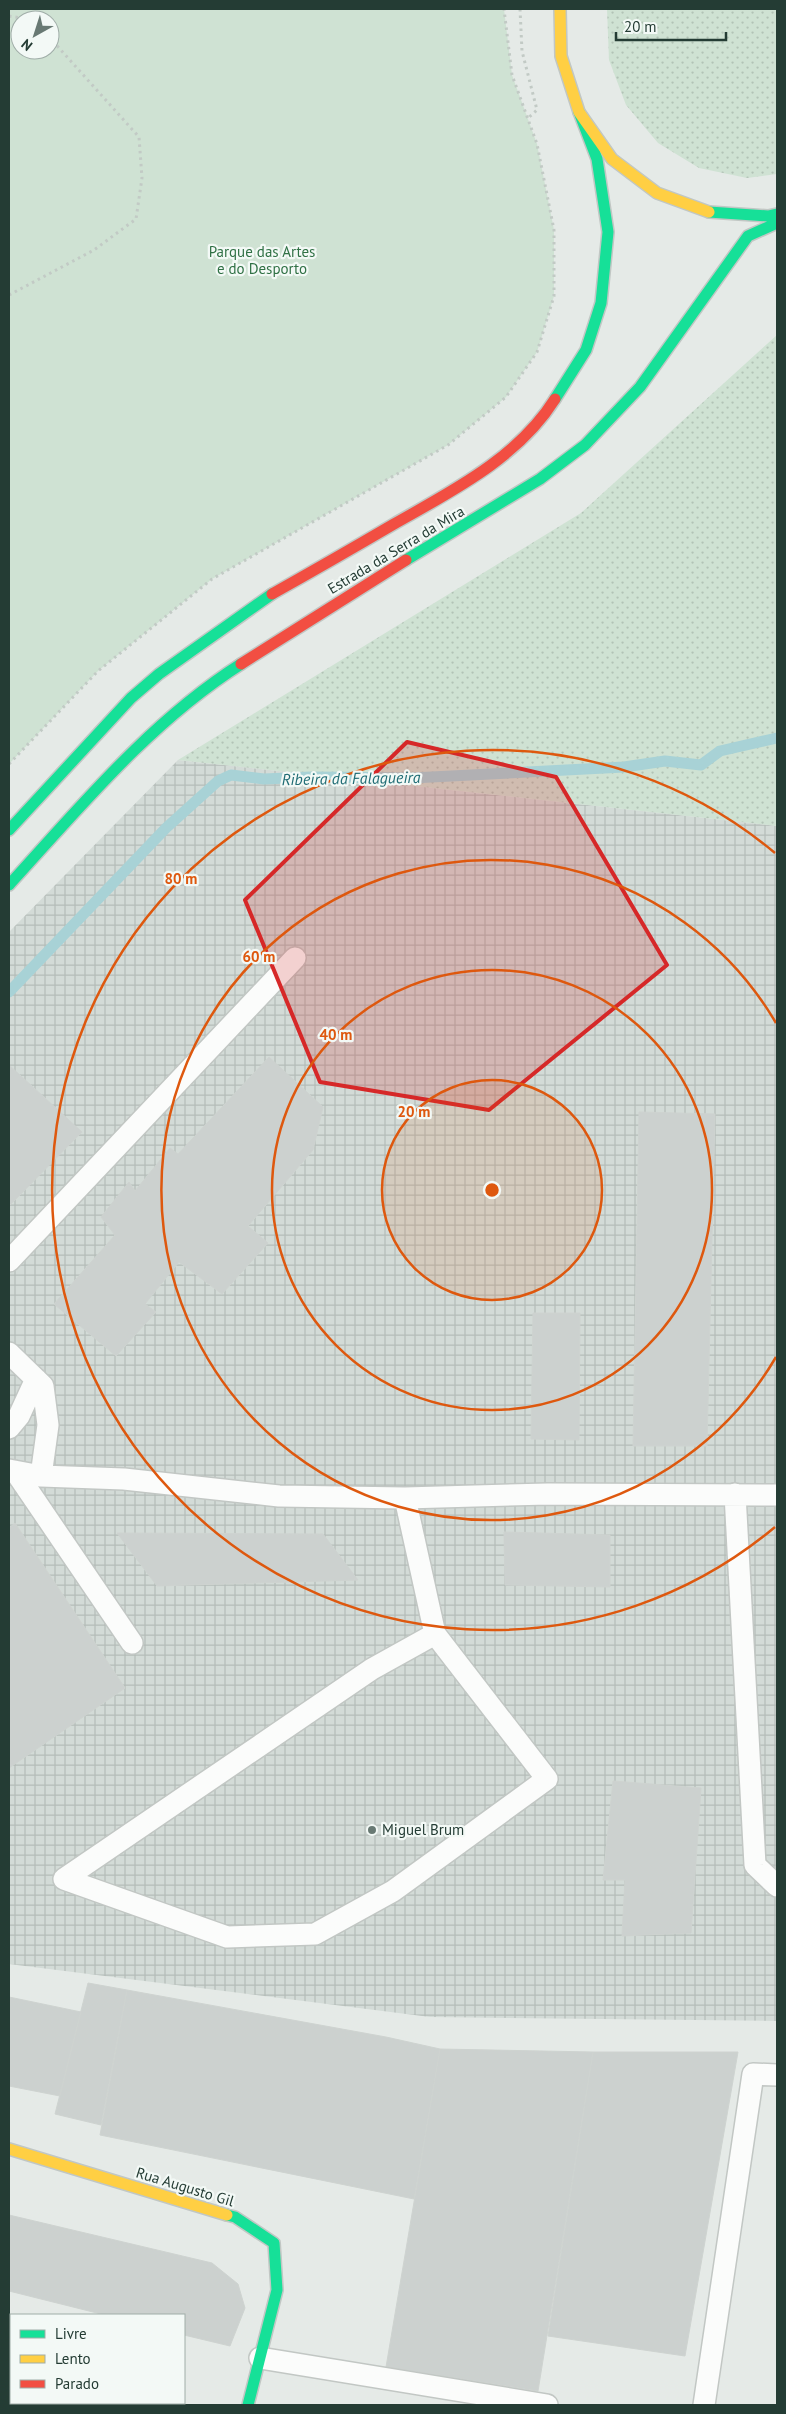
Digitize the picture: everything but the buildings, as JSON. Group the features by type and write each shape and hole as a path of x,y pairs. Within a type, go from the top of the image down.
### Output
{"street":[{"path":"560,9 561,56 579,112 612,159 657,193 711,213 768,216 777,214"},
{"name":"Estrada da Serra da Mira","path":"9,830 131,698 159,674 267,597 470,481 516,444 548,410 586,350 601,303 608,232 597,159 579,112"},
{"name":"Estrada da Serra da Mira","path":"9,886 136,747 219,678 323,611 540,480 585,445 640,387 748,236 777,223"},
{"name":"Rua Augusto Gil","path":"9,2149 235,2217 274,2243 277,2290 248,2405"}],"lane":[{"path":"9,1261 295,958"},
{"path":"9,1353 43,1386 48,1425 41,1476"},
{"path":"9,1428 19,1416 36,1379"},
{"path":"12,1470 41,1476 124,1479 279,1496 405,1498 548,1494 777,1495"},
{"path":"12,1470 132,1643"},
{"path":"735,1494 755,1866 777,1886"},
{"path":"405,1498 435,1634 547,1779 393,1891 315,1934 227,1937 64,1879 372,1669 435,1634"},
{"path":"704,2405 753,2074 777,2075"},
{"path":"260,2358 546,2405"}],"path":[{"path":"9,764 98,671 212,579 448,445 506,397 537,352 554,296 554,230 537,144 512,75 504,9"},
{"path":"520,9 522,51 537,110 527,119"},
{"path":"9,295 94,250 136,218 142,178 139,137 60,49"}],"highlighted area":[{"path":"407,742 556,777 667,965 489,1110 320,1082 245,900"}],"shaded area":[{"path":"178,760 777,826 777,2021 430,2017 9,1964 9,932"}],"green space":[{"name":"Parque das Artes e do Desporto","path":"9,9 504,9 512,75 537,144 554,230 554,296 537,352 506,397 448,445 212,579 98,671 9,764"},
{"path":"607,9 777,9 777,174 747,178 699,168 658,143 626,105 609,60"},
{"path":"777,335 777,826 178,760 581,513"}],"waterway":[{"name":"Ribeira da Falagueira","path":"9,992 166,828 218,781 231,775 264,779 311,777 412,778 624,767 665,761 701,765 720,751 777,738"}],"traffic: fast":[{"path":"555,399 586,350 601,303 608,232 597,159 579,112"},
{"path":"709,212 768,216 777,214"},
{"path":"406,560 540,479 585,445 640,387 748,236 777,223"},
{"path":"9,830 131,698 159,674 272,594"},
{"path":"9,885 90,796 147,739 176,712 241,664"},
{"path":"227,2215 235,2217 274,2243 277,2290 248,2405"}],"traffic: slow":[{"path":"560,9 561,56 579,112 612,159 657,193 709,212"},
{"path":"9,2149 227,2215"}],"traffic: jam":[{"path":"272,594 461,486 503,456 522,439 540,420 555,399"},
{"path":"241,664 406,560"}],"place":[{"name":"Miguel Brum","path":"372,1830"}]}
